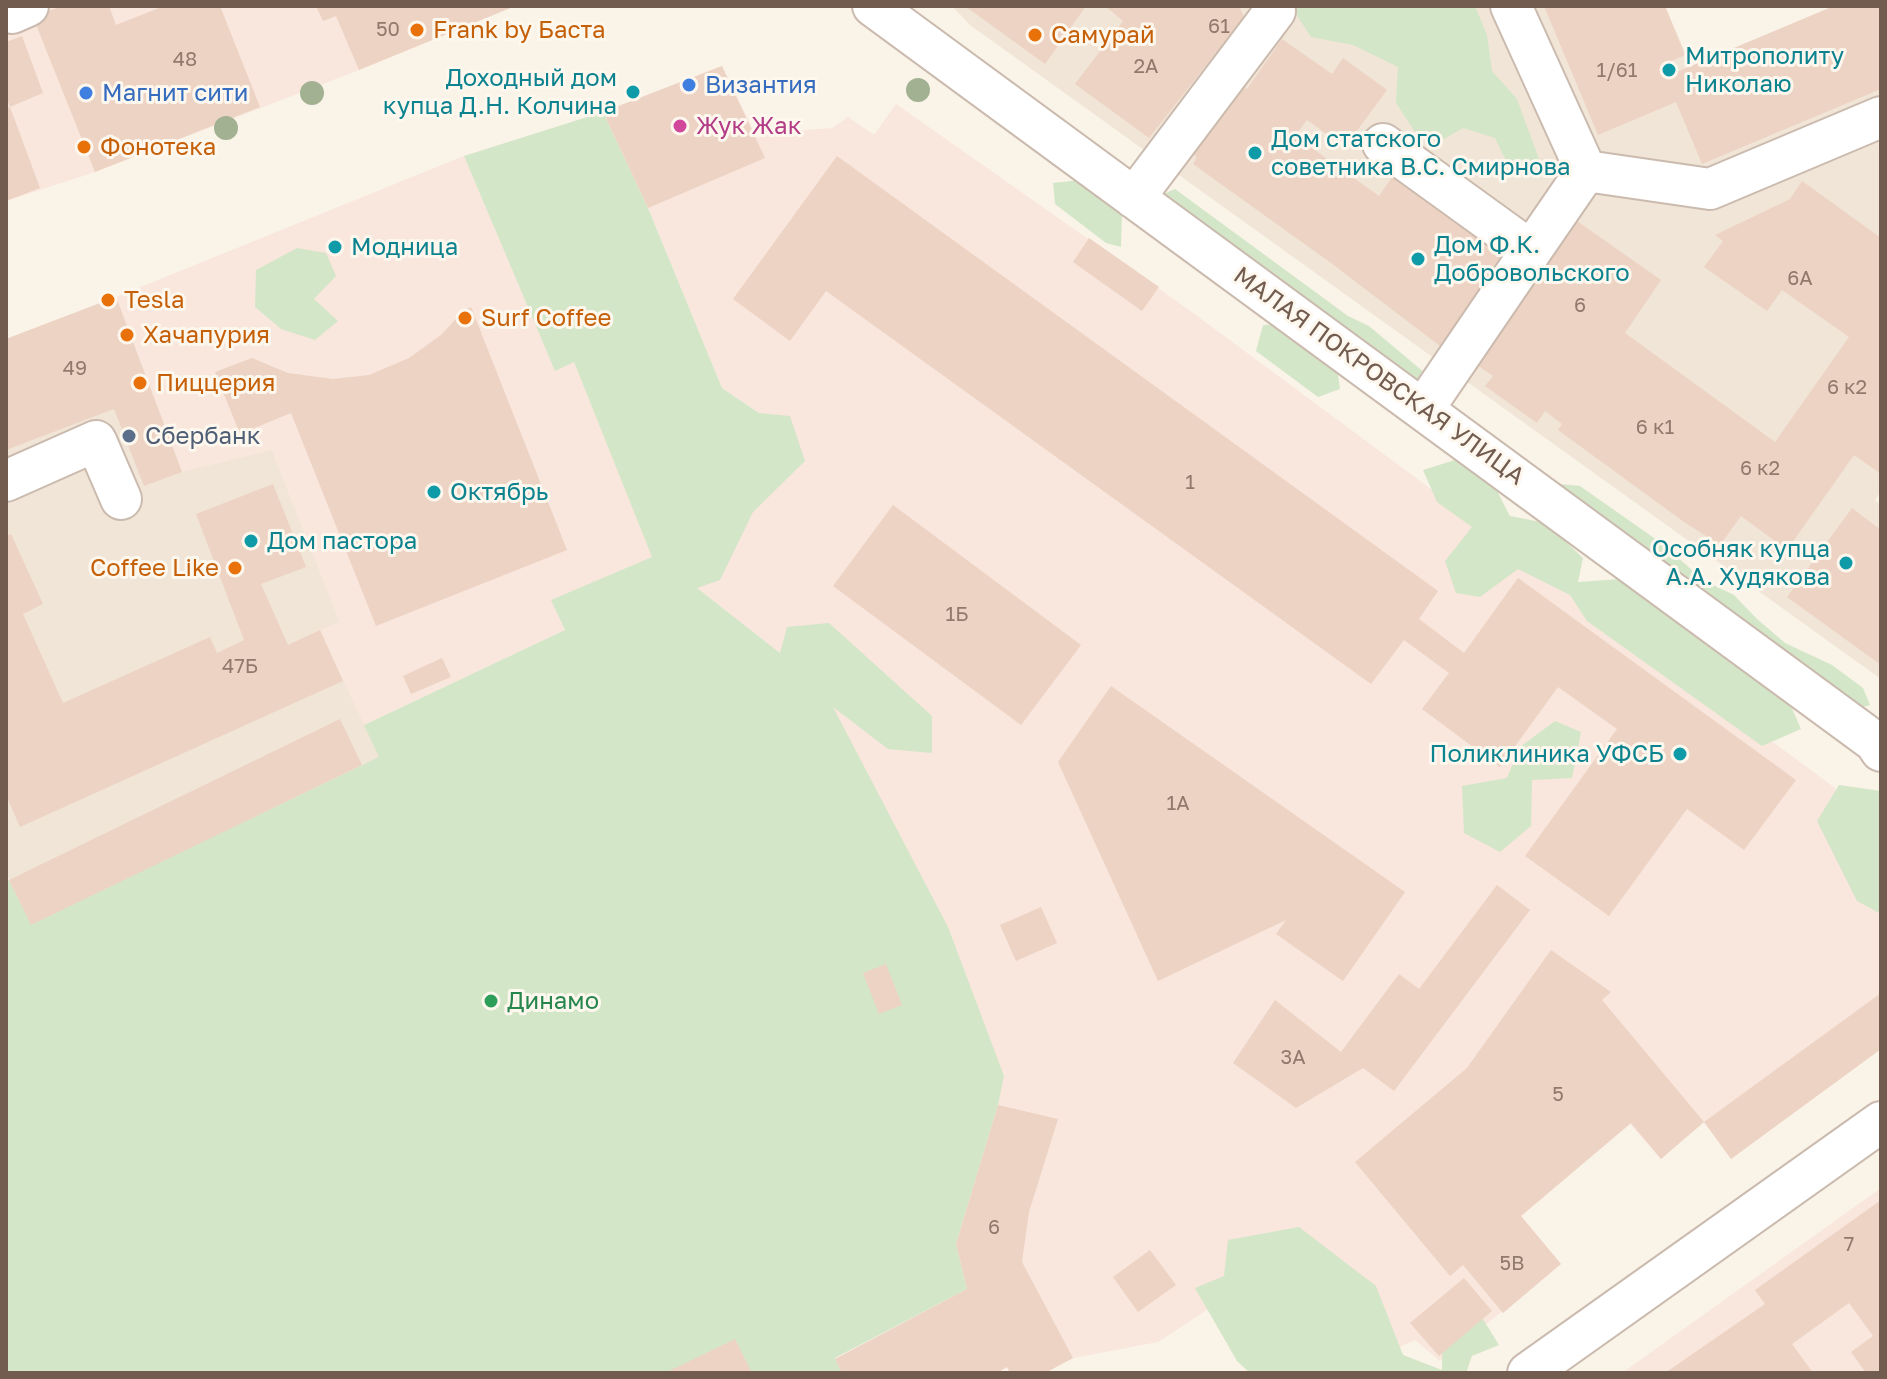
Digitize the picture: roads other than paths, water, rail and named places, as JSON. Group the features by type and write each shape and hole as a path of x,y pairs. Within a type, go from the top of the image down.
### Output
{"lane":[{"name":"МАЛАЯ ПОКРОВСКАЯ УЛИЦА","path":"873,6 1424,408 1875,742 1881,751"},
{"path":"1511,6 1586,171"},
{"path":"1134,198 1275,11"},
{"path":"1586,171 1710,189 1881,117"},
{"path":"1383,144 1531,251"},
{"path":"1424,408 1586,171"},
{"path":"6,481 96,441 121,499"},
{"path":"1528,1373 1881,1122"}],"place":[{"name":"Frank by Баста","path":"417,30"},
{"name":"Самурай","path":"1035,35"},
{"name":"Митрополиту Николаю","path":"1669,70"},
{"name":"Византия","path":"689,85"},
{"name":"Доходный дом купца Д.Н. Колчина","path":"633,92"},
{"name":"Магнит сити","path":"86,93"},
{"name":"Жук Жак","path":"680,126"},
{"name":"Фонотека","path":"84,147"},
{"name":"Дом статского советника В.С. Смирнова","path":"1255,153"},
{"name":"Модница","path":"335,247"},
{"name":"Дом Ф.К. Добровольского","path":"1418,259"},
{"name":"Tesla","path":"108,300"},
{"name":"Surf Coffee","path":"465,318"},
{"name":"Хачапурия","path":"127,335"},
{"name":"Пиццерия","path":"140,383"},
{"name":"Сбербанк","path":"129,436"},
{"name":"Октябрь","path":"434,492"},
{"name":"Дом пастора","path":"251,541"},
{"name":"Особняк купца А.А. Худякова","path":"1846,563"},
{"name":"Coffee Like","path":"235,568"},
{"name":"Поликлиника УФСБ","path":"1680,754"},
{"name":"Динамо","path":"491,1001"}]}
